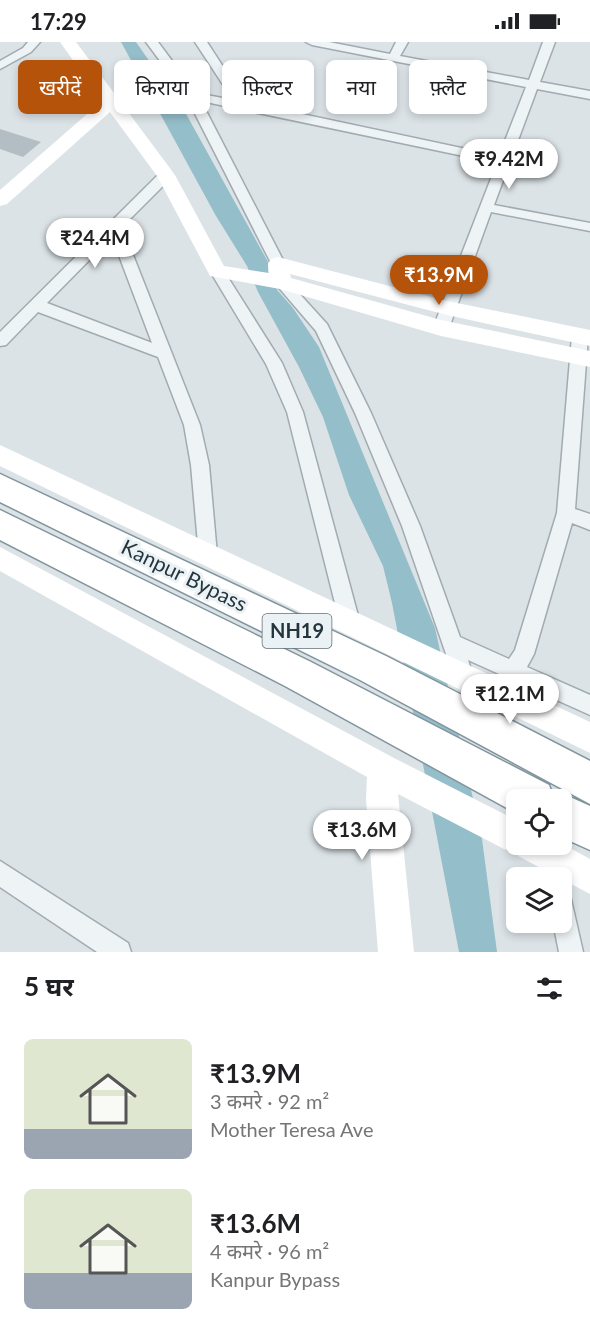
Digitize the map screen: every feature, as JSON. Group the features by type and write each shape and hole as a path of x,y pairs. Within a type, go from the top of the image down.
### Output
{"highway":[{"name":"Kanpur Bypass","path":"0,487 373,668 590,783"},
{"name":"Kanpur Bypass","path":"0,524 298,674 513,789"},
{"path":"572,820 590,829"}],"street":[{"path":"0,66 27,50 34,42"},
{"path":"153,42 165,60"},
{"path":"201,42 222,74"},
{"path":"312,42 532,86 590,95"},
{"path":"393,58 402,42"},
{"path":"444,318 549,42"},
{"path":"64,43 166,175 226,273 274,363 295,412 350,623"},
{"path":"0,200 114,102"},
{"path":"199,114 277,276 321,328 363,413 411,526 455,663"},
{"path":"284,114 503,161"},
{"path":"0,341 166,175"},
{"path":"485,207 590,227"},
{"path":"114,226 192,425 200,465 208,555"},
{"path":"226,273 277,276 444,318 585,347 566,513 524,654 514,669"},
{"path":"36,305 164,353"},
{"path":"0,455 350,623 455,663 590,738"},
{"path":"566,513 590,522"},
{"path":"0,558 394,775 506,832"},
{"path":"455,663 514,669 590,705"},
{"path":"394,775 382,799 396,952"},
{"path":"544,858 590,877"},
{"path":"0,873 119,952"},
{"path":"568,933 572,952"}],"water":[{"path":"121,42 136,42 149,60 131,60"},
{"path":"160,114 186,114 268,262 268,272 278,291 293,308 319,347 435,628 482,839 497,952 459,952 383,566 349,495 323,417 258,292 247,266 216,216"}],"building":[{"path":"0,129 41,142 23,157 0,149"}]}
